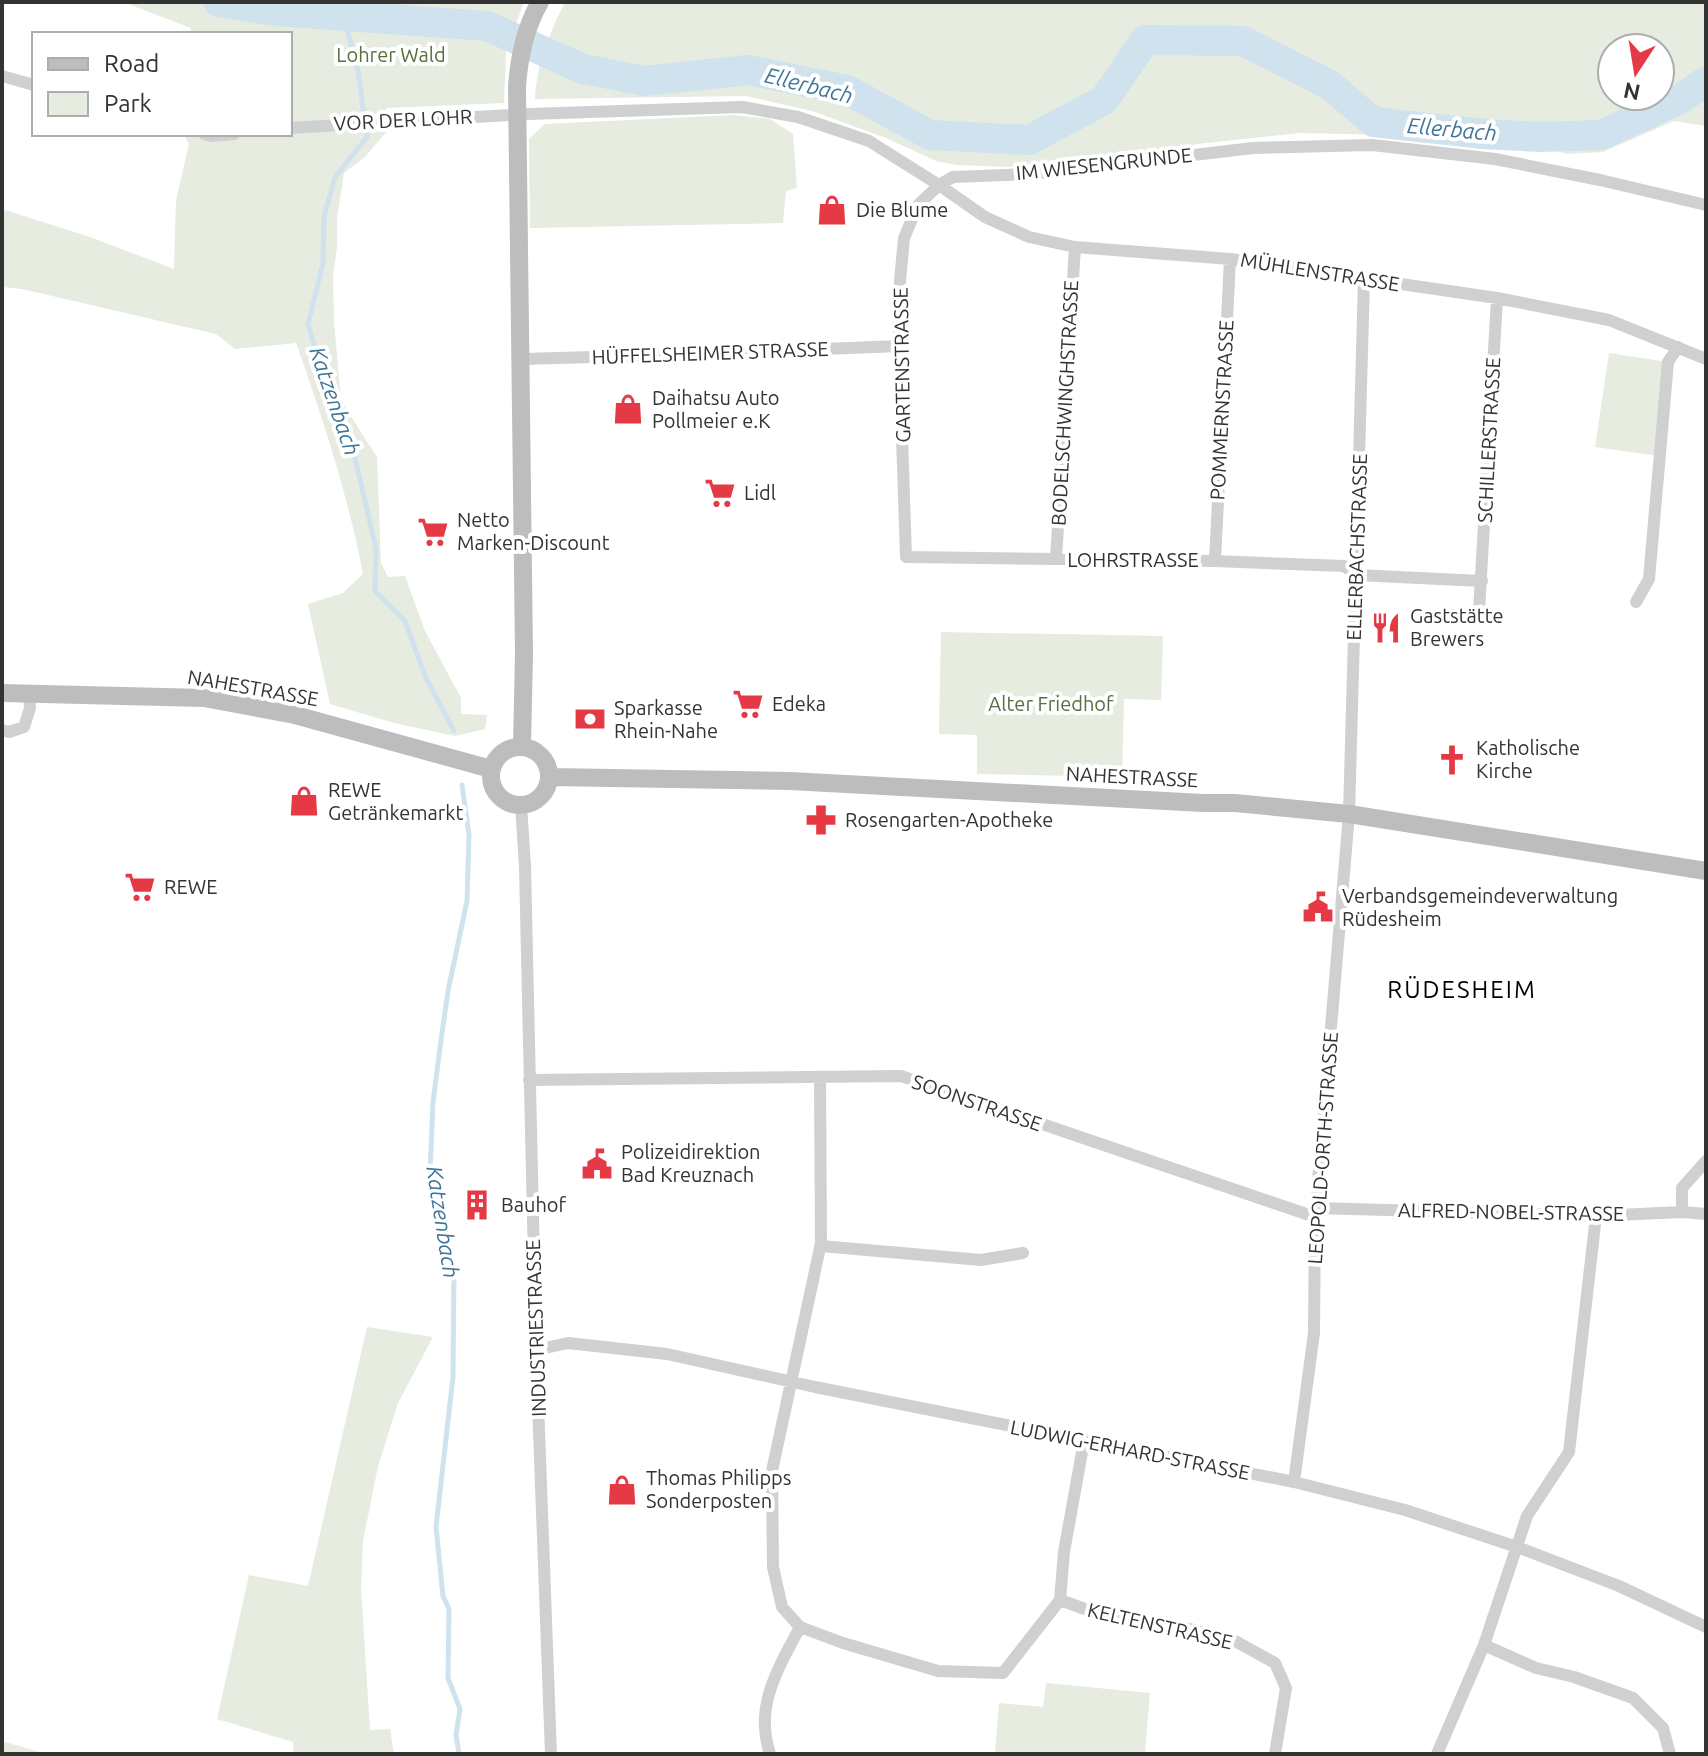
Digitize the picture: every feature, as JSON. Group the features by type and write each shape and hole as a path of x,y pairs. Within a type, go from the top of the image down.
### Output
{"main road":[{"path":"522,746 522,359 517,115 519,62 529,22 540,2"},
{"name":"NAHESTRASSE","path":"2,693 204,698 295,715 491,769"},
{"path":"522,746 539,753 545,760 550,777 538,800 521,805 504,801 497,794 492,787 491,769 502,752 522,746"},
{"name":"NAHESTRASSE","path":"550,777 822,783 1235,803 1349,814 1706,871"}],"street":[{"path":"2,76 32,84"},
{"path":"517,115 742,107 798,117 869,141 939,185"},
{"name":"VOR DER LOHR","path":"292,128 517,115"},
{"name":"IM WIESENGRUNDE","path":"939,185 953,177 1033,174 1253,148 1372,145 1495,159 1706,205"},
{"name":"MÜHLENSTRASSE","path":"939,185 985,217 1029,237 1075,247 1230,259 1497,298 1609,320 1706,359"},
{"name":"GARTENSTRASSE","path":"906,557 899,346 900,281 904,238 918,205 939,185"},
{"name":"BODELSCHWINGHSTRASSE","path":"1056,559 1075,247"},
{"name":"POMMERNSTRASSE","path":"1215,561 1230,259"},
{"name":"ELLERBACHSTRASSE","path":"1349,814 1364,280"},
{"name":"SCHILLERSTRASSE","path":"1479,611 1497,298"},
{"name":"HÜFFELSHEIMER STRASSE","path":"522,359 899,346"},
{"path":"1636,602 1649,579 1668,362 1678,347"},
{"name":"LOHRSTRASSE","path":"906,557 1344,566 1356,575"},
{"path":"1356,575 1482,581"},
{"path":"2,730 9,732 24,727 30,708 29,694"},
{"name":"INDUSTRIESTRASSE","path":"521,805 551,1754"},
{"name":"LEOPOLD-ORTH-STRASSE","path":"1294,1482 1314,1333 1316,1212 1349,814"},
{"name":"SOONSTRASSE","path":"529,1080 901,1076 1316,1212"},
{"path":"820,1077 821,1246 772,1471 773,1567 782,1607 800,1627 843,1643 938,1671 1003,1673 1060,1600"},
{"path":"1682,1212 1682,1188 1706,1161"},
{"name":"ALFRED-NOBEL-STRASSE","path":"1316,1212 1596,1216 1682,1212 1706,1214"},
{"path":"1437,1754 1484,1645 1527,1516 1569,1452 1596,1216"},
{"path":"821,1246 981,1260 1023,1253"},
{"name":"LUDWIG-ERHARD-STRASSE","path":"536,1350 568,1343 667,1354 1294,1482 1405,1510 1517,1547 1619,1586 1706,1627"},
{"name":"KELTENSTRASSE","path":"1084,1441 1064,1552 1060,1600 1107,1617 1164,1622 1235,1641 1275,1663 1286,1688 1275,1754"},
{"path":"770,1754 763,1733 769,1688 800,1627"},
{"path":"1484,1645 1536,1668 1574,1677 1633,1698 1663,1728 1670,1754"}],"green space":[{"name":"Lohrer Wald","path":"123,2 524,2 506,51 504,103 386,108 388,130 365,157 344,173 333,276 341,401 377,457 381,563 388,577 405,576 425,631 461,698 461,714 487,715 485,729 455,736 394,723 330,704 308,604 343,593 363,574 334,457 296,343 235,349 216,334 2,287 2,209 90,237 174,269 176,200 189,144 184,136 292,136 292,32 190,32 191,28"},
{"path":"565,2 1706,2 1706,126 1674,121 1603,152 1566,154 1526,141 1300,133 1197,144 1078,169 1091,158 1069,169 957,165 936,161 886,138 812,111 746,96 535,99 541,61"},
{"path":"734,115 770,119 793,134 797,188 786,191 783,223 530,228 529,139 545,124"},
{"path":"1609,353 1668,362 1658,456 1595,447"},
{"name":"Alter Friedhof","path":"941,632 1163,636 1161,700 1124,699 1122,777 977,774 977,735 939,734"},
{"path":"367,1327 433,1337 398,1403 378,1466 363,1541 361,1588 370,1730 390,1729 394,1754 294,1754 293,1742 217,1719 249,1575 308,1586"},
{"path":"1046,1683 1150,1693 1145,1754 995,1754 999,1703 1043,1707"},
{"path":"2,1741 46,1754 2,1754"}],"waterway":[{"name":"Ellerbach","path":"219,2 276,11 487,26 583,69 645,81 748,70 847,90 930,135 1029,140 1104,100 1145,40 1243,41 1330,85 1373,122 1484,134 1541,137 1601,135 1680,99 1706,81"},
{"name":"Katzenbach","path":"343,15 358,71 367,137 335,177 324,217 323,263 308,324 318,358 350,436 376,549 375,591 405,621 425,676 454,731"},
{"name":"Katzenbach","path":"459,1754 456,1735 460,1709 448,1678 449,1609 443,1596 436,1527 453,1377 454,1266 430,1172 433,1102 441,1040 467,901 469,835 462,785"}],"place":[{"name":"Die Blume","path":"832,210"},
{"name":"Daihatsu Auto Pollmeier e.K","path":"628,409"},
{"name":"Lidl","path":"720,493"},
{"name":"Netto Marken-Discount","path":"433,532"},
{"name":"Gaststätte Brewers","path":"1386,628"},
{"name":"Edeka","path":"748,704"},
{"name":"Sparkasse Rhein-Nahe","path":"590,719"},
{"name":"Katholische Kirche","path":"1452,760"},
{"name":"REWE Getränkemarkt","path":"304,801"},
{"name":"Rosengarten-Apotheke","path":"821,820"},
{"name":"REWE","path":"140,887"},
{"name":"Verbandsgemeindeverwaltung Rüdesheim","path":"1318,907"},
{"name":"Polizeidirektion Bad Kreuznach","path":"597,1164"},
{"name":"Bauhof","path":"477,1205"},
{"name":"Thomas Philipps Sonderposten","path":"622,1490"}],"district":[{"name":"RÜDESHEIM","path":"1462,990"}]}
